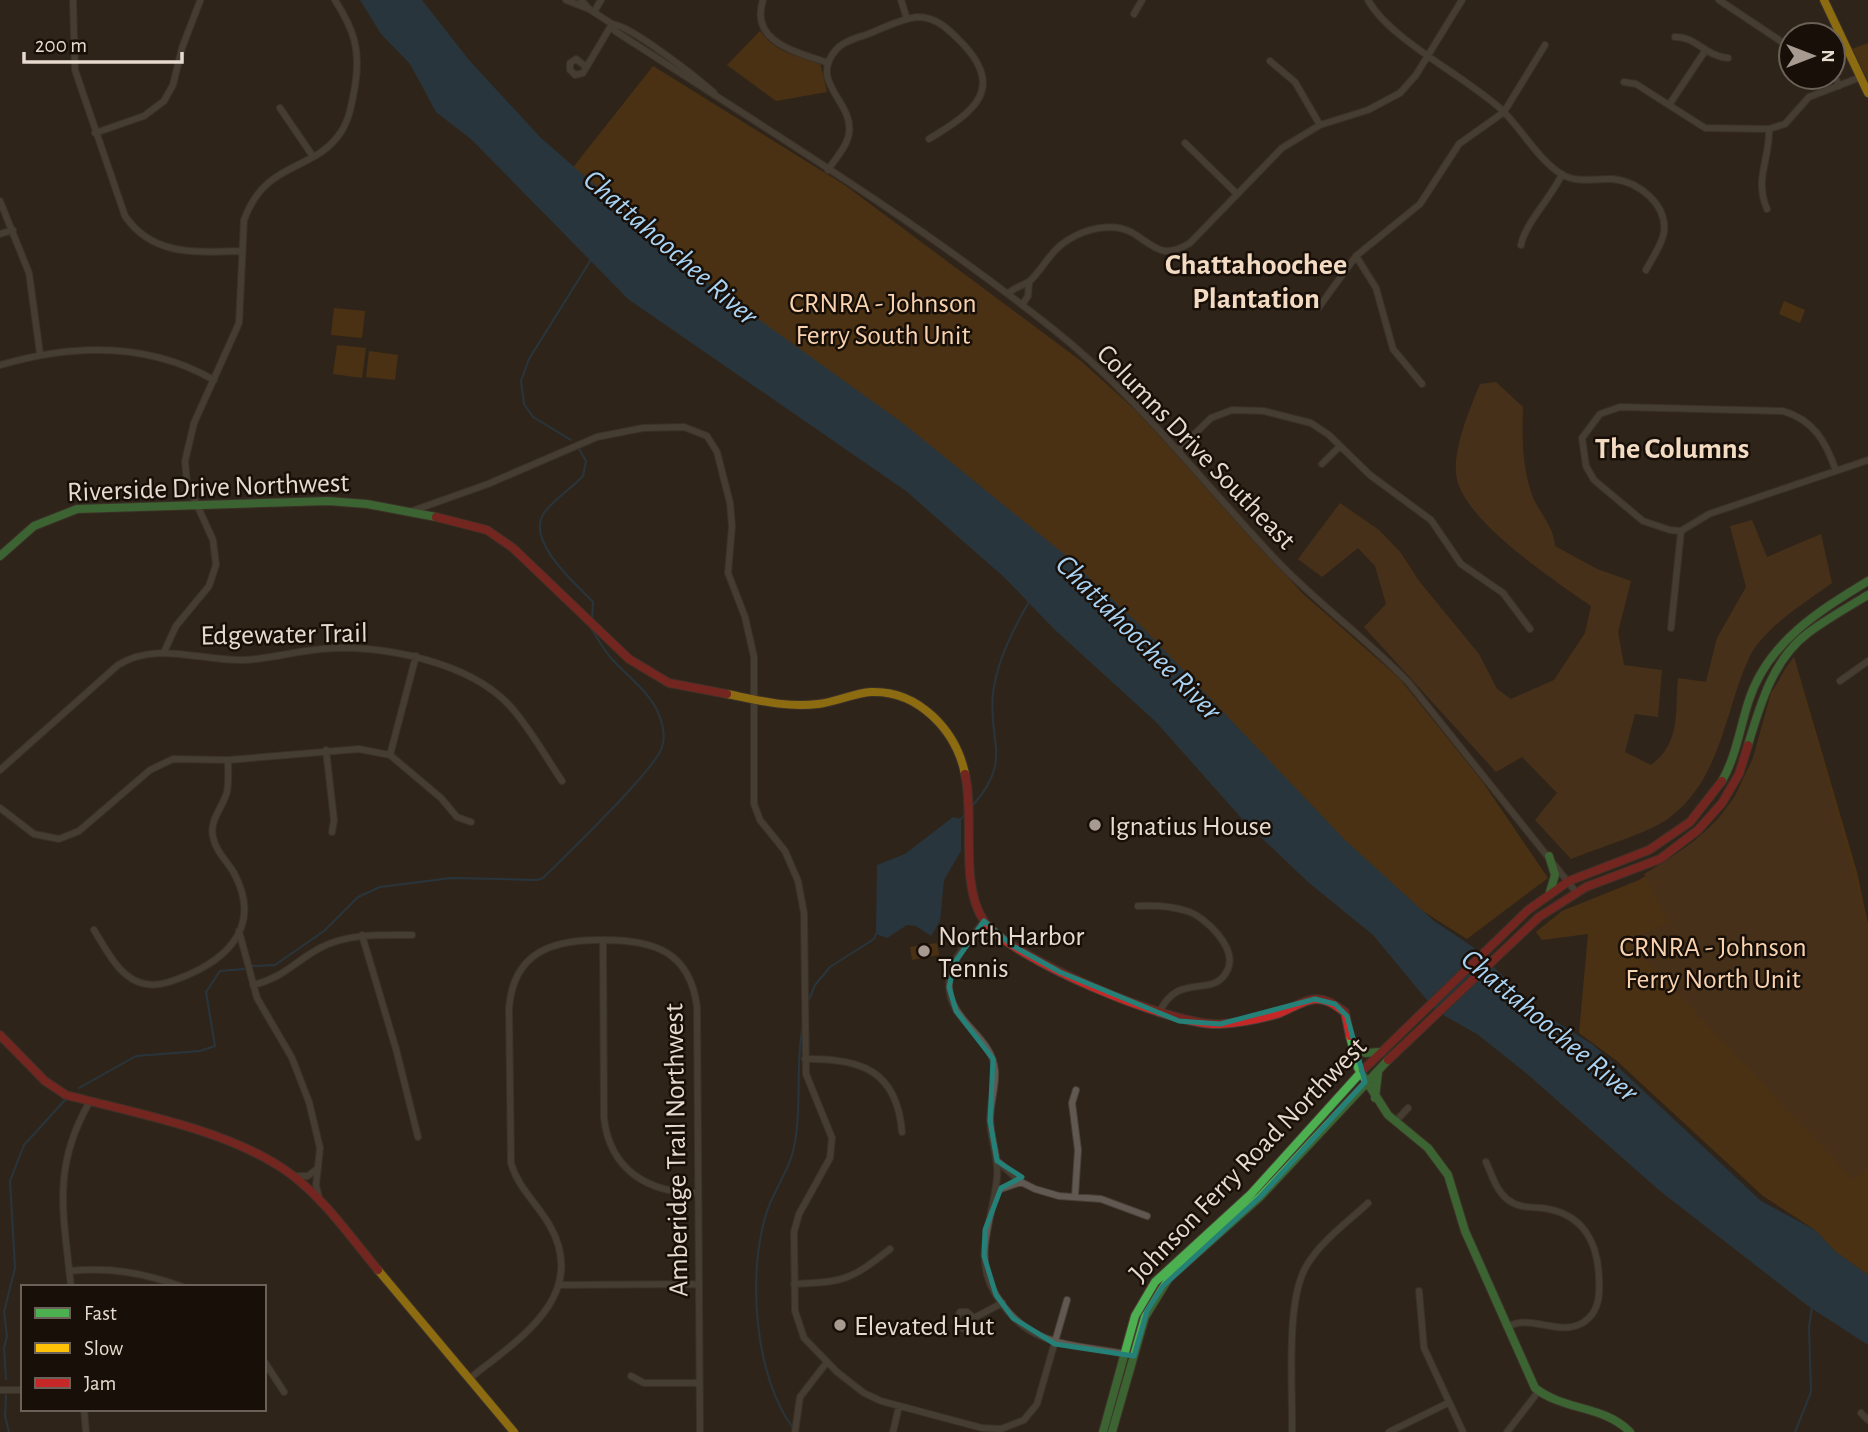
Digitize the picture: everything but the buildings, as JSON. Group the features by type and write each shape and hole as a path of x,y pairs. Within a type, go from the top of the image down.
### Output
{"street":[{"path":"73,0 75,70 121,209 141,234 158,245 176,251 241,251"},
{"path":"164,653 176,626 204,593 213,577 215,552 187,483 186,450 194,423 239,323 244,220 256,193 276,174 332,143 347,121 358,68 355,34 335,0"},
{"name":"Columns Drive Southeast","path":"566,0 612,24 615,31 828,170 1008,294 1072,346 1179,449 1281,565 1409,683 1576,892"},
{"name":"Columns Drive Southeast","path":"581,0 591,11"},
{"path":"591,11 601,0"},
{"path":"764,0 761,23 768,36 781,46 828,63"},
{"path":"901,0 907,19"},
{"path":"1135,15 1142,0"},
{"path":"1368,0 1384,21 1503,112 1562,174 1574,179 1611,179 1632,185 1653,200 1668,226 1646,270"},
{"path":"1008,294 1016,286 1029,282 1057,248 1086,231 1120,228 1154,248 1178,249 1189,243 1282,148 1320,125 1391,99 1408,85 1462,0"},
{"path":"1719,0 1777,39"},
{"path":"1824,0 1868,93"},
{"path":"95,133 144,116 164,102 173,85 182,48 200,1"},
{"path":"828,170 846,143 849,128 846,113 827,82 828,63 835,50 847,42 907,19 925,18 942,25 974,55 984,75 982,91 972,110 929,139"},
{"path":"585,65 612,24"},
{"path":"1675,37 1687,39 1705,51 1727,58"},
{"path":"1319,307 1356,256 1420,204 1459,144 1503,112 1545,45"},
{"path":"1669,105 1705,51"},
{"path":"1270,61 1294,82 1320,125"},
{"path":"1847,83 1861,77"},
{"path":"1624,82 1636,84 1705,128 1769,129 1785,124 1809,97 1825,91"},
{"path":"280,108 312,155"},
{"path":"1767,209 1760,184 1769,148 1769,129"},
{"path":"1185,142 1236,193"},
{"path":"1521,244 1526,228 1549,200 1562,174"},
{"path":"0,201 29,273 40,354"},
{"path":"0,234 13,230"},
{"path":"1356,256 1376,288 1393,349 1422,384"},
{"path":"1022,305 1028,296 1029,282"},
{"path":"0,365 40,354 116,350 141,352 178,362 214,380"},
{"path":"1836,471 1812,426 1801,417 1783,411 1629,407 1604,411 1583,434 1581,443 1586,466 1594,480 1643,521 1659,528 1681,531 1709,514 1836,471 1868,460"},
{"path":"1179,449 1212,418 1228,411 1245,409 1303,419 1323,431 1370,475 1431,520 1461,564 1503,593 1530,629"},
{"path":"411,511 488,484 597,438 643,428 684,427 702,433 717,452 730,503 732,526 728,573 751,638 756,700 754,804 760,820 790,862 803,902 805,1059 809,1087 827,1119 833,1144 825,1168 796,1222 794,1284 799,1329 809,1345 827,1363 864,1392 900,1406 988,1431 1013,1426 1033,1411 1040,1398 1067,1300"},
{"path":"1322,464 1340,446"},
{"name":"Riverside Drive Northwest","path":"0,556 32,525 64,512 90,508 197,506 293,500 361,503 468,523 487,530 513,548 596,624 629,659 654,676 685,688 806,705 860,693 880,692 908,697 929,710 959,753 966,772 970,879 984,921"},
{"path":"1671,628 1681,531"},
{"name":"Johnson Ferry Road Northwest","path":"1112,1432 1138,1308 1151,1286 1251,1194 1360,1072 1491,945 1549,893 1569,881 1649,850 1677,833 1698,815 1728,769 1750,696 1777,649 1812,615 1868,581"},
{"name":"Johnson Ferry Road Northwest","path":"1103,1432 1129,1355 1145,1317 1163,1286 1260,1197 1365,1082 1549,909 1576,892 1660,859 1705,824 1740,774 1762,698 1780,664 1807,634 1868,596"},
{"name":"Edgewater Trail","path":"0,770 118,665 139,655 164,653 243,660 329,648 416,656 451,668 503,699 517,714 562,781"},
{"path":"390,754 416,656"},
{"path":"1839,681 1868,661"},
{"path":"0,808 34,834 59,839 79,831 162,762 186,757 228,760 359,749 390,754 441,798 457,817 471,822"},
{"path":"326,750 334,820 332,832"},
{"path":"94,930 125,975 143,984 162,984 194,974 212,965 229,948 239,931 243,909 240,889 234,872 219,854 212,836 215,818 227,790 228,760"},
{"path":"1549,856 1555,875 1549,893"},
{"path":"1138,906 1156,905 1196,915 1224,944 1229,954 1228,968 1219,981 1174,992 1166,999 1159,1013"},
{"path":"1129,1355 1055,1344 1025,1329 1002,1303 990,1283 984,1255 985,1230 995,1191 997,1161 990,1121 995,1079 993,1059 983,1040 956,1011 949,987 955,962 984,921 1013,946 1060,972 1190,1023 1220,1024 1276,1014 1307,1000 1328,1001 1339,1006 1348,1016 1360,1072 1365,1082 1395,1122 1427,1148 1448,1175 1465,1231 1528,1376 1538,1392 1615,1419 1630,1432"},
{"path":"239,931 262,1010 304,1085 320,1148 316,1185 320,1202"},
{"path":"253,985 283,975 323,946 362,935 412,935"},
{"path":"362,935 396,1049 418,1137"},
{"path":"603,940 604,1118 609,1144 621,1165 644,1183 668,1191 698,1193"},
{"name":"Amberidge Trail Northwest","path":"470,1379 540,1320 552,1303 559,1284 561,1260 555,1237 520,1185 511,1163 510,1000 520,972 540,951 567,941 636,940 658,947 679,963 692,984 697,1007 700,1432"},
{"path":"229,948 245,956"},
{"path":"0,1035 45,1081 66,1095 89,1104 205,1131 237,1143 292,1175 320,1202 514,1432"},
{"path":"1354,1046 1365,1053 1381,1052"},
{"path":"805,1059 845,1059 870,1070 892,1096 902,1132"},
{"path":"1376,1099 1374,1085 1379,1069"},
{"path":"1074,1196 1078,1150 1072,1104 1076,1090"},
{"path":"1349,1099 1364,1096 1376,1099"},
{"path":"71,1285 62,1200 65,1158 89,1104"},
{"path":"1395,1122 1408,1108"},
{"path":"997,1161 1021,1182 1046,1193 1101,1199 1147,1216"},
{"path":"1486,1163 1506,1199 1520,1206 1550,1209 1571,1218 1590,1237 1599,1258 1599,1299 1585,1321 1566,1328 1523,1321 1507,1326"},
{"path":"292,1175 308,1176 319,1166"},
{"path":"995,1191 1021,1182"},
{"path":"1292,1432 1294,1306 1299,1280 1314,1254 1368,1203"},
{"path":"794,1284 852,1278 890,1249"},
{"path":"69,1271 102,1269 135,1272 177,1285"},
{"path":"559,1284 698,1284"},
{"path":"1419,1291 1424,1348 1463,1432"},
{"path":"974,1318 1002,1303"},
{"path":"795,1432 800,1397 827,1363"},
{"path":"266,1364 284,1392"},
{"path":"631,1376 644,1383 699,1383"},
{"path":"0,1390 21,1390"},
{"path":"1507,1432 1538,1392"},
{"path":"1389,1432 1448,1404"},
{"path":"893,1432 900,1406"},
{"path":"84,1411 86,1432"},
{"path":"1861,1413 1868,1420"}],"highlighted area":[{"path":"984,921 1013,946 1060,972 1179,1021 1220,1024 1315,999 1335,1004 1347,1016 1365,1082 1260,1197 1163,1286 1147,1311 1134,1356 1055,1344 1013,1318 996,1295 984,1256 985,1230 1001,1188 1022,1177 997,1161 990,1121 993,1059 956,1011 949,987 955,962"}],"green space":[{"path":"760,31 779,49 820,63 827,92 776,101 727,65"},
{"path":"1868,43 1868,82 1852,49"},
{"name":"CRNRA - Johnson Ferry South Unit","path":"653,66 846,186 1081,361 1154,427 1302,593 1399,678 1482,781 1548,878 1467,939 1396,894 812,373 571,170"},
{"path":"1784,301 1805,310 1800,323 1779,314"},
{"path":"334,308 365,311 362,338 331,335"},
{"path":"337,345 366,348 362,378 333,374"},
{"path":"369,351 398,355 395,380 366,377"},
{"path":"1496,382 1523,407 1526,473 1532,495 1552,532 1555,546 1597,569 1631,581 1618,632 1624,665 1662,670 1658,717 1635,714 1625,752 1651,765 1661,756 1672,737 1678,678 1706,682 1717,638 1746,587 1730,526 1752,520 1767,557 1821,534 1832,583 1786,616 1756,647 1749,658 1711,764 1687,802 1669,818 1649,829 1571,859 1535,820 1557,793 1522,757 1496,772 1364,627 1386,604 1375,566 1358,548 1322,577 1298,559 1340,503 1379,530 1401,553 1419,581 1479,654 1497,689 1511,699 1554,680 1585,633 1591,606 1536,567 1496,534 1466,500 1458,483 1458,446 1471,406 1480,384"},
{"name":"CRNRA - Johnson Ferry North Unit","path":"1794,657 1857,872 1868,924 1868,1275 1836,1252 1815,1230 1763,1196 1617,1061 1579,1033 1588,934 1542,940 1536,932 1562,911 1639,880 1691,847 1713,826 1735,796 1753,758 1771,693"},
{"path":"1794,657 1868,930 1868,1168 1854,1180 1627,940 1669,923 1644,874 1696,839 1737,794 1754,755 1774,692"},
{"name":"North Harbor Tennis","path":"937,943 939,955 912,960 910,947"}],"water":[{"name":"Chattahoochee River","path":"360,0 422,0 469,60 541,138 704,280 904,424 1064,554 1144,629 1345,840 1434,921 1473,947 1549,1020 1592,1044 1761,1201 1815,1230 1836,1252 1868,1275 1868,1345 1808,1306 1660,1191 1526,1073 1477,1034 1436,1011 1373,935 1308,882 1244,821 1156,722 1054,629 1005,578 906,491 628,299 472,140 436,112 410,64 381,34"},
{"path":"953,817 961,819 961,851 944,880 940,921 931,936 916,926 907,925 887,938 876,934 877,865 905,854"}],"waterway":[{"path":"571,440 533,417 524,404 521,381 529,359 592,258"},
{"path":"579,449 586,461 583,476 548,508 540,524 541,536 555,561 593,602 592,619"},
{"path":"973,805 985,789 996,763 992,710 998,669 1029,602"},
{"path":"252,966 275,965 324,931 358,897 380,887 451,878 537,880 543,878 589,833 644,774 656,758 664,738 663,728 652,702 608,654 590,627"},
{"path":"961,819 965,814"},
{"path":"808,1002 815,985 830,967 874,939 876,934"},
{"path":"79,1088 136,1056 200,1051 215,1046 206,992 220,971 244,969"},
{"path":"793,1428 780,1406 762,1353 756,1293 757,1263 767,1211 790,1161 795,1142 803,1025"},
{"path":"6,1379 4,1348 7,1336 4,1312 15,1268 10,1181 24,1145 65,1100"},
{"path":"1795,1432 1811,1392 1809,1327 1812,1307"},
{"path":"6,1395 5,1416 9,1432"}],"traffic: fast":[{"path":"0,556 34,526 77,509 328,501 367,504 436,517"},
{"path":"1722,781 1734,752 1749,700 1769,661 1797,630 1868,581"},
{"path":"1748,745 1769,684 1786,656 1808,633 1868,595"},
{"path":"1549,856 1555,875 1550,892"},
{"path":"1350,1036 1358,1068 1388,1115 1428,1148 1448,1175 1465,1231 1535,1388 1558,1401 1608,1417 1630,1432"},
{"path":"1354,1046 1365,1053 1381,1052"},
{"path":"1112,1432 1145,1317 1169,1278 1260,1197 1388,1060"},
{"path":"1103,1432 1135,1316 1155,1282 1251,1194 1363,1070"},
{"path":"1375,1098 1378,1073"}],"traffic: slow":[{"path":"1824,0 1868,93"},
{"path":"727,694 795,705 825,703 871,692 904,698 919,705 944,728 953,742 965,774"},
{"path":"378,1270 514,1432"}],"traffic: jam":[{"path":"436,517 487,530 513,548 629,659 669,683 727,694"},
{"path":"1388,1060 1539,917 1586,887 1660,859 1698,830 1722,803 1739,774 1748,745"},
{"path":"965,774 972,889 976,906 984,921 1000,936 1058,971 1094,988 1166,1014 1197,1022 1219,1024 1270,1016 1312,999 1321,999 1345,1012 1350,1036"},
{"path":"1363,1070 1528,910 1569,881 1649,850 1690,822 1722,781"},
{"path":"0,1035 45,1081 66,1095 184,1125 242,1146 268,1159 316,1196 378,1270"}],"place":[{"name":"Ignatius House","path":"1095,825"},
{"name":"North Harbor Tennis","path":"924,951"},
{"name":"Elevated Hut","path":"840,1325"}],"district":[{"name":"Chattahoochee Plantation","path":"1256,281"},
{"name":"The Columns","path":"1672,448"}]}
